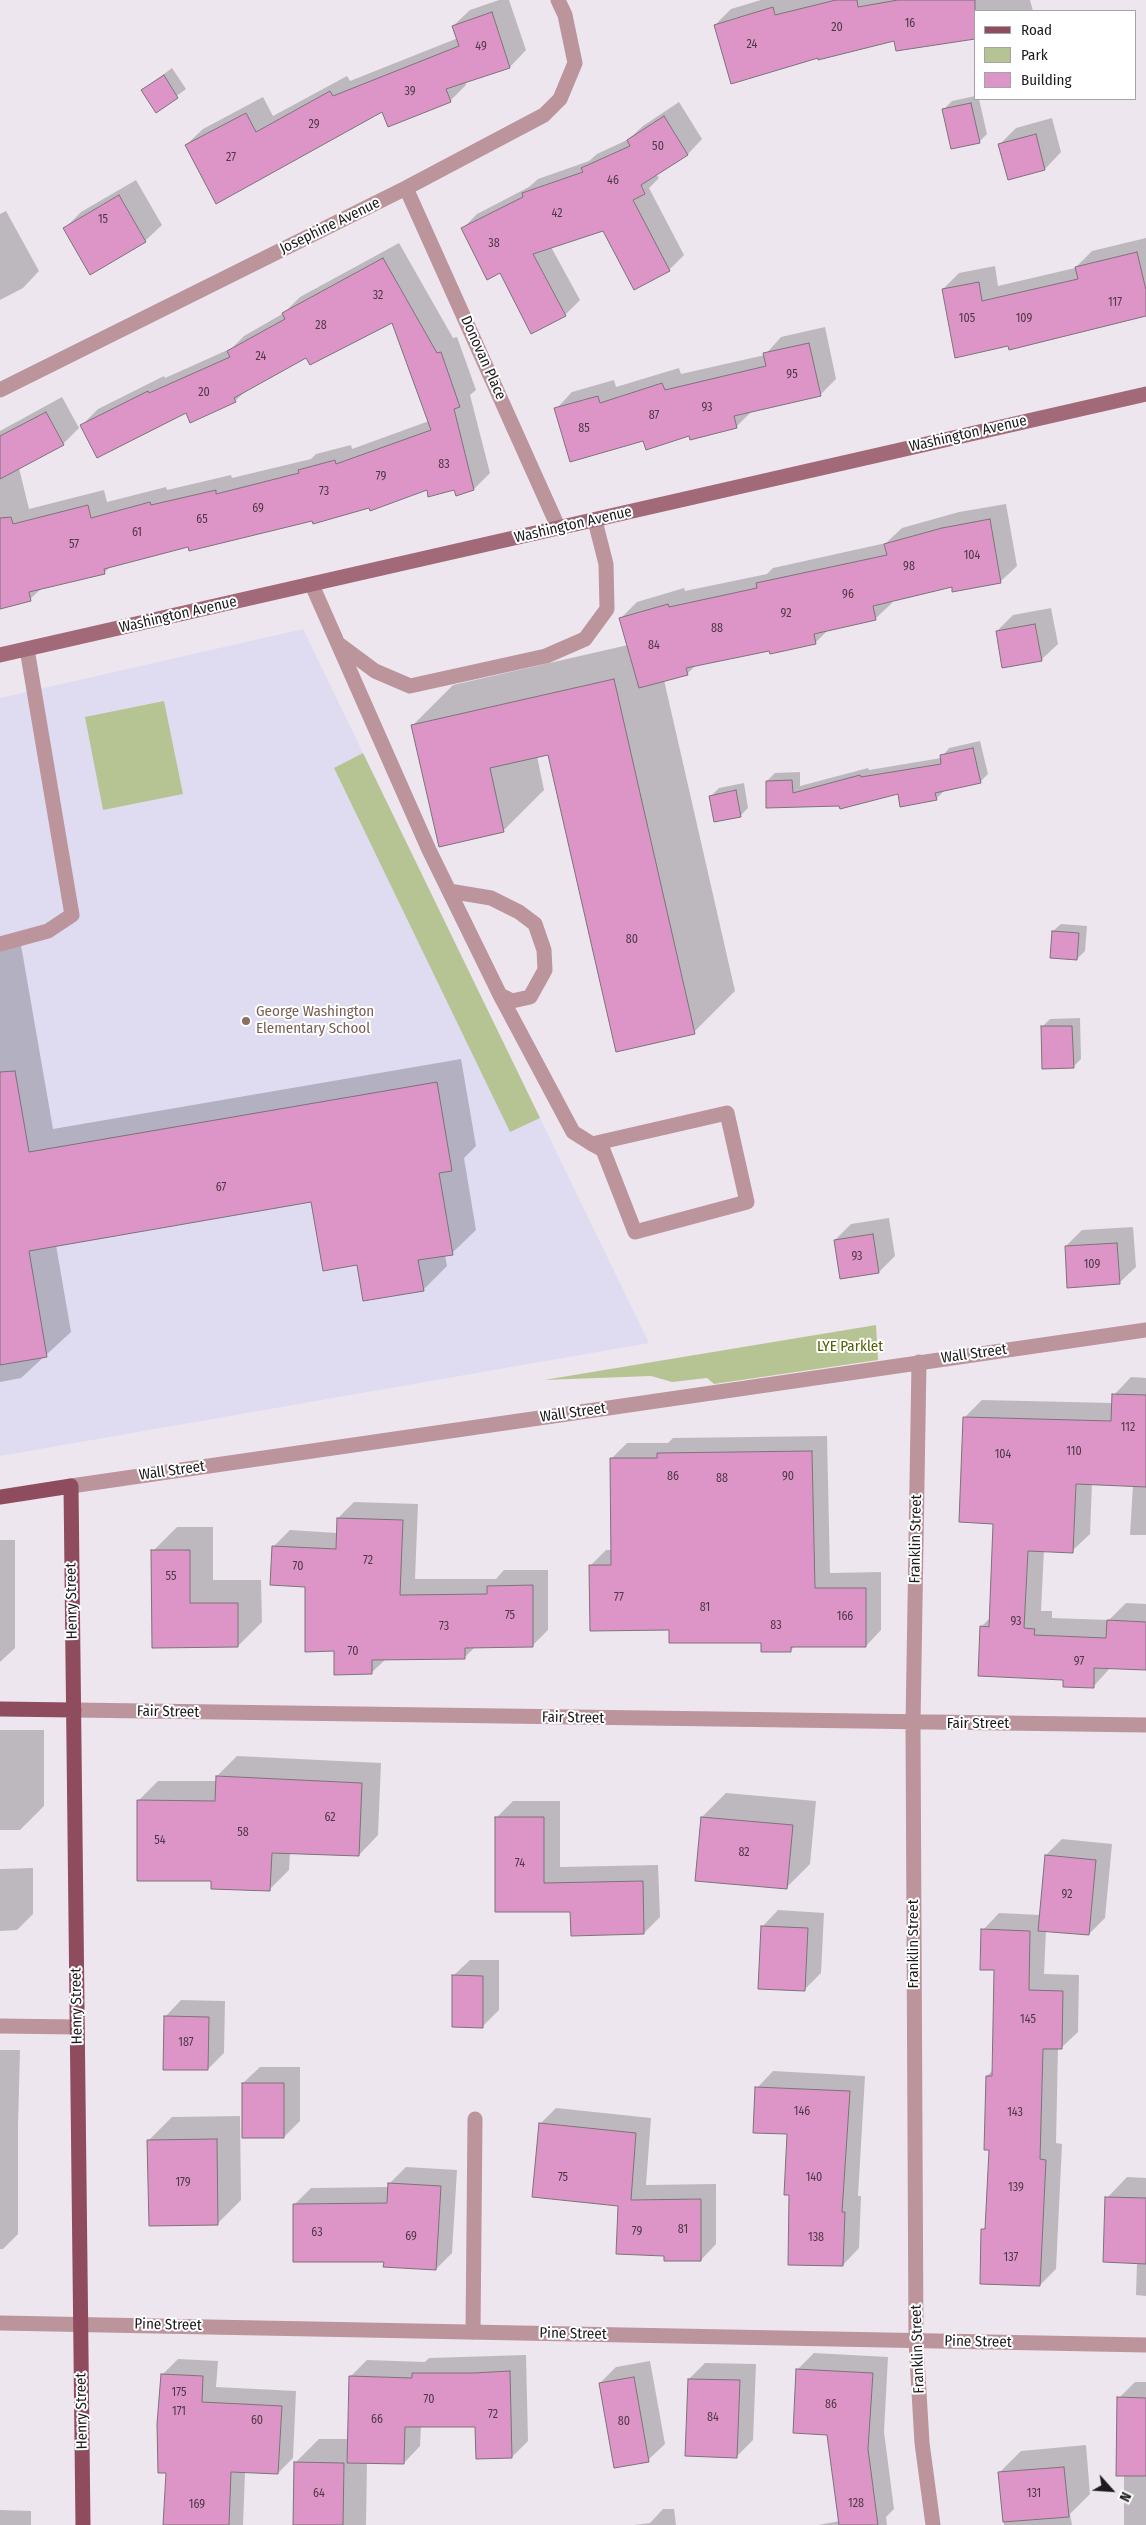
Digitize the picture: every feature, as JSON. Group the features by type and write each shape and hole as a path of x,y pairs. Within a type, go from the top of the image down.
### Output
{"main road":[{"name":"Washington Avenue","path":"0,656 1146,394"},
{"name":"Wall Street","path":"0,1497 71,1486"},
{"name":"Henry Street","path":"71,1486 83,2525"},
{"name":"Fair Street","path":"0,1709 74,1710"}],"street":[{"name":"Josephine Avenue","path":"0,390 406,188 544,115 560,99 575,62 565,15 558,0"},
{"name":"Donovan Place","path":"406,188 559,529"},
{"path":"339,644 375,671 410,686 546,656 585,639 607,609 606,564 595,520"},
{"path":"312,585 449,891 500,995 573,1132 592,1144 603,1150 635,1232 747,1202 727,1113 592,1144"},
{"path":"0,944 48,932 72,916 27,649"},
{"path":"449,891 491,898 519,912 535,924 544,950 545,970 530,997 512,1001 500,995"},
{"name":"Wall Street","path":"71,1486 1146,1330"},
{"name":"Franklin Street","path":"920,1362 913,1724 916,2341 922,2443 933,2525"},
{"name":"Fair Street","path":"74,1710 1146,1726"},
{"path":"0,2026 77,2027"},
{"path":"472,2332 475,2119"},
{"name":"Pine Street","path":"0,2323 1146,2346"}],"shaded area":[{"name":"George Washington Elementary School","path":"303,629 649,1343 0,1456 0,698"}],"green space":[{"path":"164,701 183,794 103,810 85,717"},
{"path":"363,753 540,1118 510,1132 334,768"},
{"name":"LYE Parklet","path":"876,1325 878,1360 714,1384 707,1378 672,1382 651,1376 544,1380"}],"building":[{"path":"836,0 857,0 858,7 898,0 975,0 974,39 896,51 894,41 818,60 818,58 731,84 714,25 773,7 775,15"},
{"path":"492,12 510,68 446,89 451,102 388,127 382,112 216,204 185,145 246,113 256,132 330,91 333,96 459,46 452,26"},
{"path":"164,75 178,98 156,113 141,90"},
{"path":"971,103 980,143 951,149 942,109"},
{"path":"664,116 688,155 641,185 645,194 633,200 670,271 634,290 603,231 533,254 566,316 531,334 500,273 487,280 461,228 523,197 522,193 583,172 581,168 630,146 627,140"},
{"path":"1036,134 1045,170 1008,180 998,144"},
{"path":"119,195 146,242 90,275 63,228"},
{"path":"1137,252 1146,290 1146,316 1009,350 1008,346 955,358 942,289 979,282 982,301 1078,279 1075,267"},
{"path":"383,258 437,353 441,352 460,407 454,409 474,490 456,496 454,490 428,497 427,490 370,511 369,508 313,524 312,521 189,551 188,547 104,569 105,574 29,592 31,601 0,609 0,518 11,517 13,524 88,505 91,518 150,502 151,505 216,490 216,494 299,473 298,470 335,460 336,464 431,430 392,323 310,365 306,358 234,398 236,402 190,423 186,413 97,458 80,425 148,391 149,393 230,357 227,351 285,319 282,313"},
{"path":"809,343 821,396 734,416 737,428 690,440 689,436 646,450 643,441 570,462 554,408 598,396 600,403 662,383 665,390 766,366 763,353"},
{"path":"46,412 64,445 0,479 0,436"},
{"path":"990,519 1001,583 952,592 952,587 873,606 876,620 814,634 816,644 770,654 769,651 686,668 688,675 639,688 619,618 668,604 669,607 757,588 756,583 887,555 884,544 942,528"},
{"path":"1035,624 1042,661 1002,668 996,631"},
{"path":"614,679 695,1034 616,1052 548,755 490,768 504,832 439,847 411,725"},
{"path":"973,748 981,783 935,793 937,800 900,807 898,794 840,809 839,806 766,808 766,781 792,780 793,793 860,775 861,777 941,764 940,755"},
{"path":"736,790 741,817 714,822 709,796"},
{"path":"1052,931 1079,933 1077,960 1050,958"},
{"path":"1041,1026 1072,1026 1074,1068 1042,1069"},
{"path":"15,1071 29,1152 437,1082 452,1171 439,1173 453,1255 418,1260 424,1291 363,1301 357,1265 323,1271 311,1202 29,1251 47,1357 0,1365 0,1072"},
{"path":"873,1234 879,1273 840,1279 834,1240"},
{"path":"1117,1243 1120,1284 1067,1288 1065,1246"},
{"path":"1112,1394 1146,1395 1146,1487 1076,1484 1073,1553 1028,1551 1024,1628 1035,1629 1034,1635 1106,1638 1107,1620 1146,1622 1146,1670 1094,1668 1094,1688 1063,1687 1063,1680 978,1676 980,1626 989,1627 993,1524 959,1522 963,1417 1111,1421"},
{"path":"812,1451 815,1588 866,1588 866,1647 791,1647 791,1652 761,1652 761,1643 669,1643 669,1630 590,1631 589,1565 611,1565 610,1458 657,1458 657,1453"},
{"path":"337,1518 403,1520 400,1595 487,1594 487,1586 533,1585 533,1647 465,1648 465,1659 372,1660 372,1674 334,1675 334,1651 305,1652 305,1587 270,1585 272,1546 336,1549"},
{"path":"151,1550 190,1550 190,1603 238,1603 238,1647 152,1648"},
{"path":"216,1776 362,1783 359,1856 272,1853 270,1891 211,1889 211,1881 137,1881 137,1800 215,1801"},
{"path":"495,1817 544,1817 544,1883 643,1881 644,1934 571,1936 570,1912 495,1912"},
{"path":"701,1817 793,1825 787,1889 695,1881"},
{"path":"1045,1855 1096,1860 1089,1935 1038,1931"},
{"path":"761,1926 808,1928 805,1991 758,1989"},
{"path":"981,1929 1030,1931 1029,1990 1063,1991 1062,2049 1043,2049 1040,2159 1046,2160 1040,2286 980,2284 981,2229 985,2229 989,2150 984,2150 986,2076 992,2076 994,1970 980,1970"},
{"path":"452,1975 483,1976 483,2028 452,2027"},
{"path":"164,2016 209,2017 208,2070 163,2070"},
{"path":"242,2083 284,2083 284,2138 242,2138"},
{"path":"755,2087 850,2091 842,2212 845,2212 843,2266 788,2265 789,2195 784,2195 787,2134 753,2133"},
{"path":"539,2123 636,2133 631,2200 701,2199 701,2261 664,2261 664,2256 616,2254 618,2206 532,2197"},
{"path":"217,2139 218,2225 149,2226 147,2140"},
{"path":"388,2183 441,2186 436,2270 383,2267 384,2262 293,2262 293,2204 387,2203"},
{"path":"1105,2197 1146,2198 1146,2264 1103,2262"},
{"path":"796,2369 873,2373 868,2449 878,2525 839,2525 827,2435 793,2433"},
{"path":"510,2371 512,2458 476,2459 475,2427 405,2427 404,2464 347,2463 349,2376 412,2378 412,2373"},
{"path":"161,2374 203,2376 202,2402 282,2406 278,2474 231,2472 229,2525 163,2525 166,2473 158,2473 157,2424"},
{"path":"634,2377 649,2462 614,2468 599,2383"},
{"path":"688,2379 740,2380 737,2458 685,2456"},
{"path":"1117,2397 1146,2398 1146,2476 1116,2476"},
{"path":"294,2462 344,2463 343,2525 293,2525"},
{"path":"1064,2467 1069,2517 1003,2522 998,2472"}],"place":[{"name":"George Washington Elementary School","path":"246,1021"}]}
